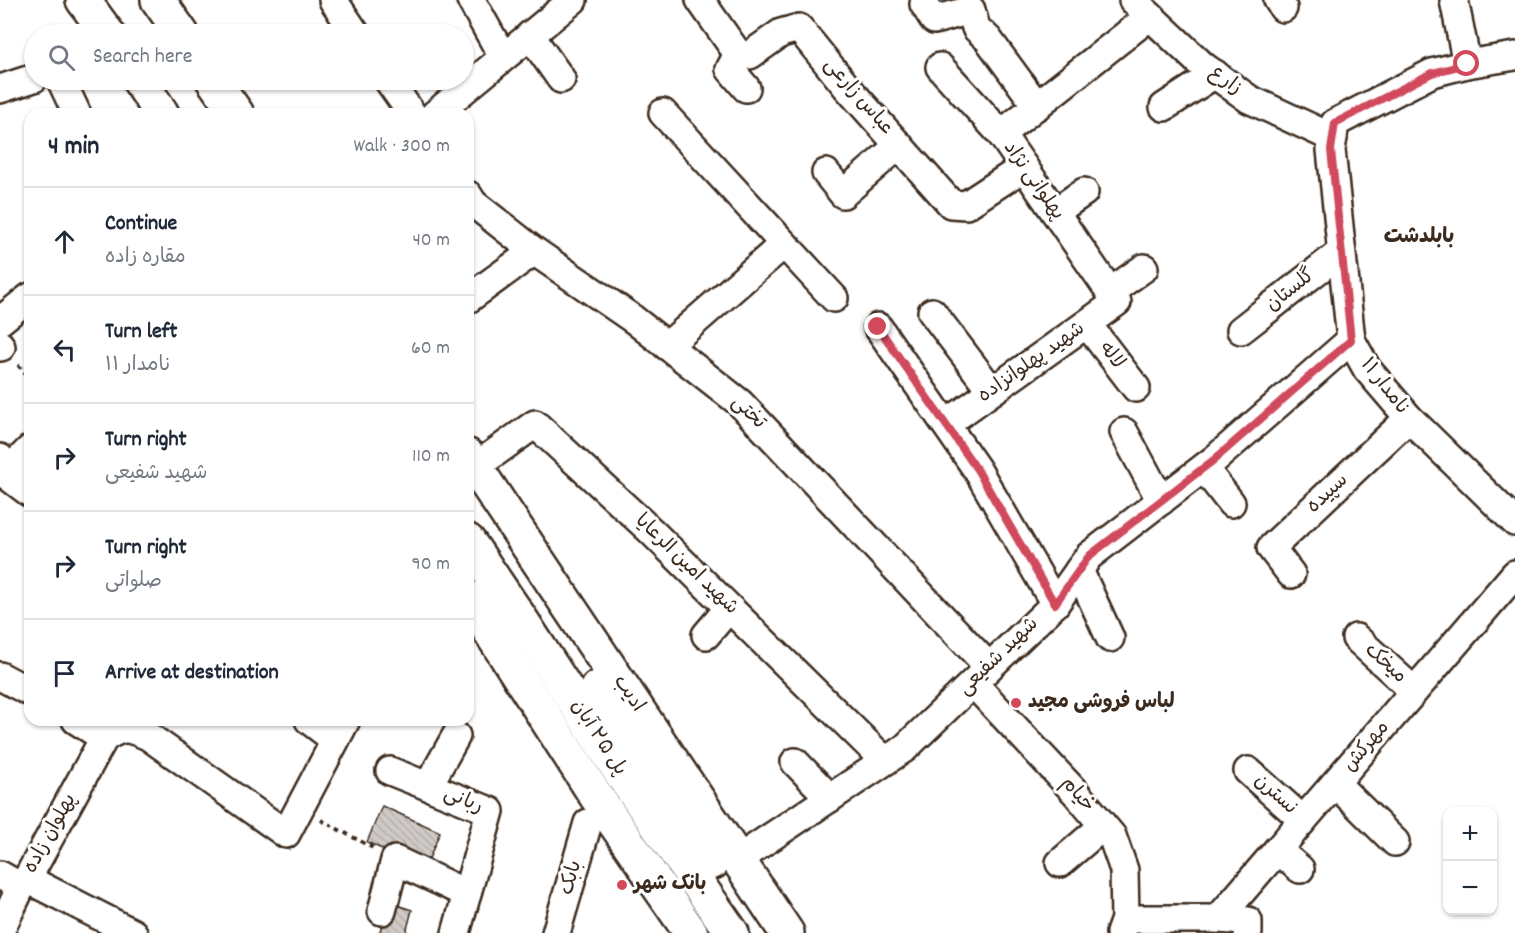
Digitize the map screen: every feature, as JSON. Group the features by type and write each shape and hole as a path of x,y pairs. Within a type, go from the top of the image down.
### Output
{"main road":[{"path":"83,0 101,24"},
{"path":"159,0 175,24"},
{"path":"146,90 158,108"},
{"path":"220,90 233,108"},
{"name":"ادیب","path":"474,477 787,933"},
{"name":"ادیب","path":"474,478 647,766 762,933"},
{"name":"پل ۲۵ آبان","path":"474,550 622,775 732,933"},
{"path":"474,606 596,796 691,933"}],"street":[{"path":"333,0 349,24"},
{"path":"471,0 503,57"},
{"path":"474,81 573,0"},
{"path":"700,0 738,54 730,69 746,88"},
{"path":"1454,0 1467,64"},
{"path":"924,4 934,20 970,10 976,28 988,39 1036,106"},
{"path":"1001,134 1036,106 1142,8"},
{"name":"زارع","path":"1142,8 1203,66 1250,99 1333,138"},
{"name":"عباس زارعی","path":"738,54 750,56 781,33 799,28 846,86 951,204 966,205 1024,167"},
{"path":"530,35 561,80"},
{"path":"1333,138 1335,123 1432,73 1515,56"},
{"name":"پهلوانی نژاد","path":"940,67 1001,134 1114,297"},
{"path":"1164,106 1215,74"},
{"path":"0,89 24,81"},
{"path":"66,90 74,108"},
{"path":"395,90 408,108"},
{"path":"442,108 464,90"},
{"path":"663,114 834,298"},
{"name":"۱۱ نامدار","path":"1333,138 1331,150 1351,340 1367,369 1409,418 1515,522"},
{"path":"826,173 843,194 899,145"},
{"path":"1055,212 1084,192"},
{"name":"تختی","path":"474,203 534,251 633,319 740,403 981,675"},
{"path":"667,346 784,244"},
{"path":"474,295 534,251"},
{"name":"گلستان","path":"1241,330 1341,252"},
{"name":"شهید پهلوانزاده","path":"946,424 1087,324 1144,268"},
{"path":"0,338 24,305"},
{"path":"932,312 992,391"},
{"name":"لاله","path":"1087,324 1136,388"},
{"path":"878,327 978,471 1055,604"},
{"name":"شهید شفیعی","path":"738,859 904,748 1055,604 1089,556 1215,459 1351,340"},
{"name":"سپیده","path":"1291,574 1271,548 1409,418"},
{"name":"شهید امین الرعایا","path":"474,468 535,424 651,531 885,761"},
{"path":"1124,432 1161,501"},
{"path":"24,453 3,466 24,487"},
{"path":"1204,468 1231,503"},
{"path":"1079,570 1110,638"},
{"name":"مهرکش","path":"1218,920 1515,574"},
{"path":"706,635 729,608"},
{"name":"میخک","path":"1356,638 1414,691"},
{"name":"خیام","path":"981,675 1112,836 1124,870 1122,926"},
{"path":"85,726 104,738 119,729 134,730 148,735 286,834 340,730"},
{"path":"429,786 456,736"},
{"name":"پهلوان زاده","path":"0,931 16,880 104,738"},
{"path":"795,762 830,798"},
{"name":"ربانی","path":"390,771 490,811 456,933"},
{"name":"نسترن","path":"1248,771 1303,820"},
{"path":"1336,784 1395,842"},
{"name":"بابک","path":"560,932 588,823"},
{"path":"1060,863 1103,826"},
{"path":"1277,850 1300,868"},
{"path":"382,911 394,860 467,894"},
{"path":"16,880 133,933"},
{"path":"1122,926 1218,920 1248,927"}],"path":[{"path":"300,808 394,860"}],"building":[{"path":"382,806 440,832 425,869 367,842"},
{"path":"391,903 412,910 406,933 379,933"}],"place":[{"name":"لباس فروشی مجید","path":"1016,703"},
{"name":"بانک شهر","path":"622,885"}],"district":[{"name":"بابلدشت","path":"1419,238"}],"route":[{"path":"878,327 978,471 1055,604 1089,556 1215,459 1351,340 1331,150 1335,123 1432,73 1467,64"}]}
